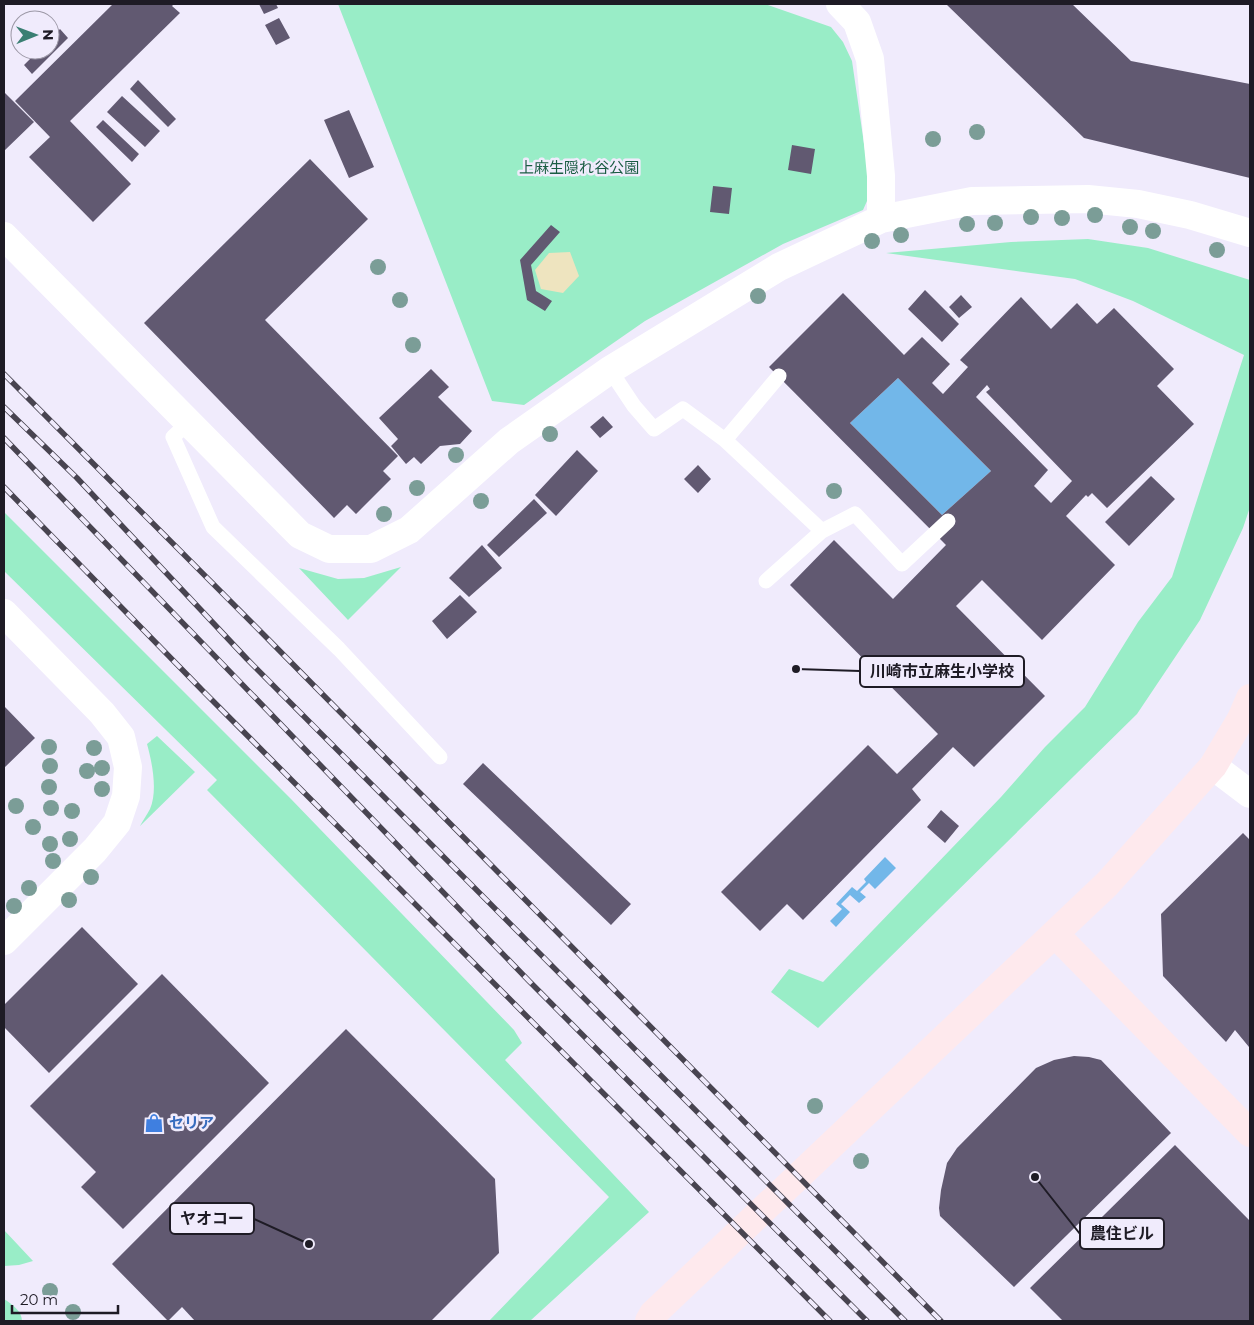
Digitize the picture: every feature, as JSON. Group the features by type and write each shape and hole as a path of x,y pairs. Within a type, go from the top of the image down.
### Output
{"street":[{"path":"840,4 857,22 870,59 881,176 881,219"},
{"path":"4,236 300,535 329,548 371,549 409,530 509,441 610,370 779,267 881,219 972,201 1088,199 1138,204 1190,215 1250,233"},
{"path":"4,613 102,713 121,737 128,767 126,796 117,823 95,850 4,941"},
{"path":"645,1319 1107,884 1213,766 1241,719 1250,698"},
{"path":"1213,766 1249,792"},
{"path":"1055,934 1250,1133"}],"lane":[{"path":"610,370 634,406 654,429 683,409 725,440 822,531"},
{"path":"725,440 779,376"},
{"path":"188,422 173,437 213,527 339,649 440,757"},
{"path":"766,581 822,531 855,514 902,564 948,521"}],"green space":[{"name":"上麻生隠れ谷公園","path":"338,4 765,4 831,27 843,42 852,61 871,192 863,210 783,244 645,321 524,405 492,401"},
{"path":"1088,239 1148,248 1250,280 1250,507 1243,528 1200,620 1137,714 818,1028 771,992 789,969 823,982 1085,707 1138,622 1172,577 1244,355 1133,301 1075,279 886,253 1011,242"},
{"path":"4,512 291,799 514,1030 522,1043 505,1060 649,1212 530,1321 489,1321 609,1197 207,790 217,780 4,571"},
{"path":"401,567 348,620 299,568 338,579 364,578"},
{"path":"157,736 195,772 140,826 150,809 154,794 152,768 147,744"},
{"path":"4,1230 33,1261 19,1265 4,1266"},
{"path":"4,1299 18,1311 22,1321 4,1321"}],"sand":[{"path":"570,252 579,276 563,293 541,289 535,270 549,253"}],"water":[{"path":"898,378 991,471 942,515 850,423"},
{"path":"885,857 896,868 875,889 869,883 860,892 866,897 859,903 850,895 841,904 850,912 836,927 830,921 842,909 836,904 852,887 857,891 866,882 864,879"}],"building":[{"path":"113,4 174,4 172,6 180,13 70,121 131,184 93,222 29,157 50,137 15,101 56,60 60,60 60,56"},
{"path":"259,4 276,4 278,8 264,14"},
{"path":"946,4 1072,4 1131,61 1250,84 1250,178 1084,138"},
{"path":"279,18 290,38 276,45 265,25"},
{"path":"60,29 68,38 60,46"},
{"path":"29,60 46,60 32,74 24,65"},
{"path":"138,80 176,119 168,127 130,89"},
{"path":"4,92 34,122 4,151"},
{"path":"122,96 160,131 145,147 107,112"},
{"path":"349,110 374,167 349,178 324,120"},
{"path":"103,120 139,154 132,162 96,127"},
{"path":"792,145 815,149 811,174 788,170"},
{"path":"310,159 368,219 265,320 398,456 383,471 391,479 356,514 347,505 334,518 144,323"},
{"path":"713,186 732,188 729,214 710,212"},
{"path":"551,225 560,232 531,265 536,291 552,301 545,311 527,300 520,260"},
{"path":"925,290 959,324 942,342 908,309"},
{"path":"843,293 904,355 922,337 950,364 932,383 943,394 968,367 960,360 1021,297 1051,329 1077,303 1097,324 1114,308 1174,369 1157,386 1194,424 1107,508 1092,493 1088,497 1086,495 1066,516 1115,565 1042,640 982,580 956,606 1045,696 974,767 953,747 912,789 921,800 803,920 787,904 760,931 721,892 868,745 897,774 938,734 790,585 834,540 893,599 946,545 769,367","holes":["898,378 991,471 942,515 850,423","987,385 990,389 986,392 1072,481 1051,503 1034,486 1048,470 976,397"]},
{"path":"961,295 972,307 959,318 949,307"},
{"path":"431,369 449,387 438,397 472,431 460,444 440,446 421,464 414,457 406,464 391,446 398,439 379,418"},
{"path":"603,416 613,427 600,438 590,427"},
{"path":"577,450 598,471 556,516 535,495"},
{"path":"698,465 711,479 698,493 684,479"},
{"path":"1151,476 1175,499 1129,546 1105,522"},
{"path":"534,499 547,513 499,557 487,545"},
{"path":"482,545 502,568 469,597 449,578"},
{"path":"460,595 477,612 447,639 432,621"},
{"path":"4,706 35,738 4,768"},
{"path":"483,763 631,904 611,925 463,784"},
{"path":"941,810 959,826 945,843 927,827"},
{"path":"1243,833 1250,840 1249,1047 1235,1030 1226,1042 1163,976 1161,914"},
{"path":"82,927 138,984 49,1073 4,1027 4,1005"},
{"path":"162,974 269,1083 123,1229 81,1187 96,1172 30,1106"},
{"path":"346,1029 495,1179 499,1253 431,1321 195,1321 182,1307 168,1321 112,1264"},
{"path":"1074,1056 1101,1060 1171,1133 1014,1287 940,1216 941,1190 947,1163 957,1148 1036,1068 1054,1060"},
{"path":"1175,1145 1250,1221 1250,1321 1063,1321 1030,1288"}],"railway":[{"path":"4,374 941,1321"},
{"path":"4,407 77,478 247,659 905,1321"},
{"path":"4,438 529,981 867,1321"},
{"path":"4,487 202,690 830,1321"}],"place":[{"name":"川崎市立麻生小学校","path":"796,669"},
{"name":"セリア","path":"154,1123"},
{"name":"農住ビル","path":"1035,1177"},
{"name":"ヤオコー","path":"309,1244"}]}
